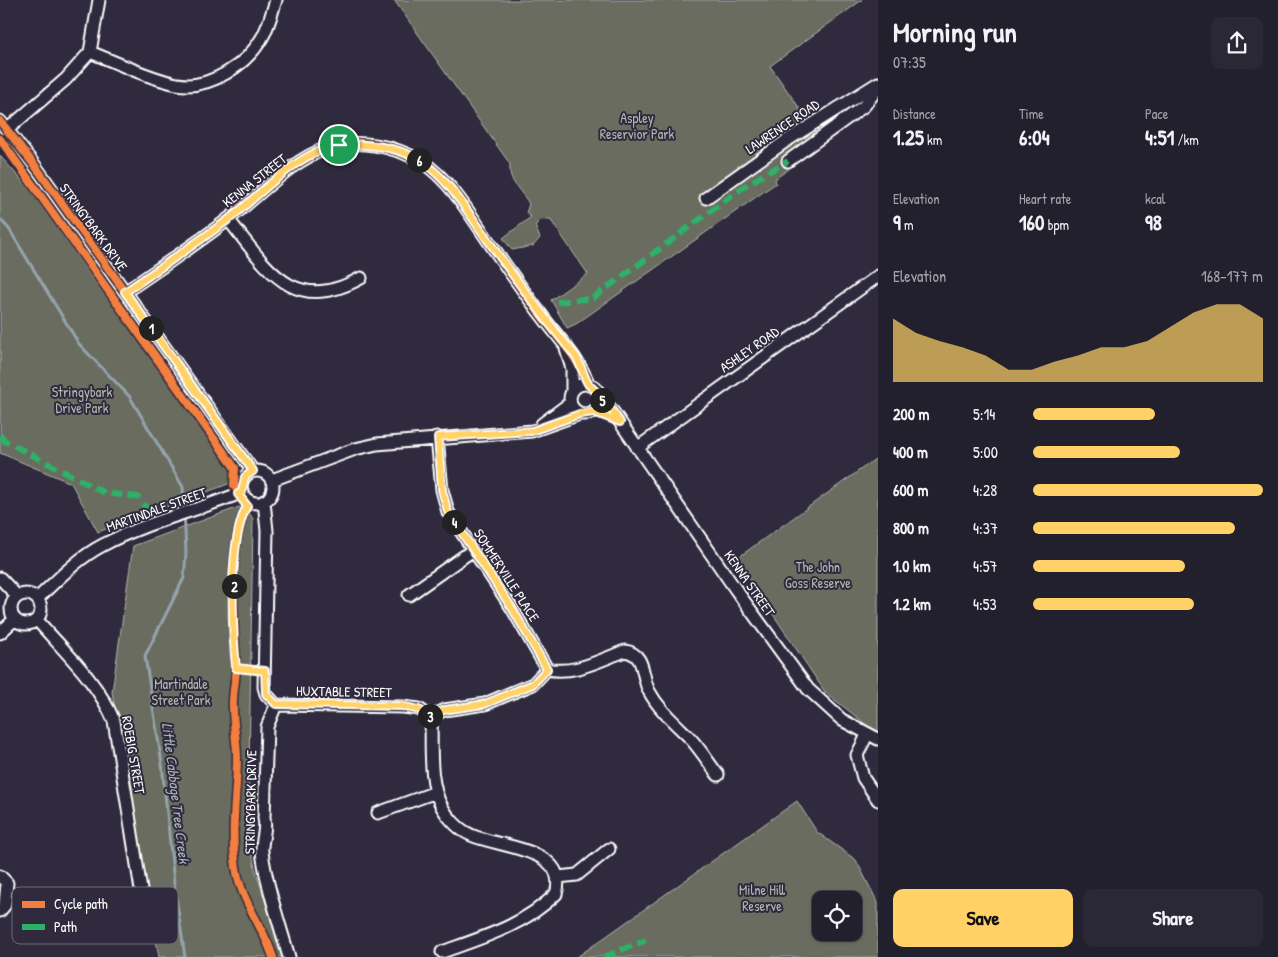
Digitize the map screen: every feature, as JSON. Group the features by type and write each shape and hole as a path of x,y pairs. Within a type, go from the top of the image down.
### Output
{"street":[{"path":"8,129 66,79 90,52 99,0"},
{"path":"90,52 170,82 191,85 206,82 233,68 256,48 264,34 276,0"},
{"name":"LAWRENCE ROAD","path":"706,198 786,141 878,83"},
{"path":"788,161 864,106 878,88"},
{"name":"STRINGYBARK DRIVE","path":"0,120 253,471 266,473 272,480"},
{"name":"KENNA STREET","path":"125,292 228,219 295,166 326,148 347,144 378,146 407,154 422,162 449,186 565,346 581,365 589,384 596,389 600,398 611,408 808,690 842,720 873,737"},
{"path":"228,219 269,270 289,286 301,290 328,292 342,289 361,278"},
{"name":"ASHLEY ROAD","path":"638,448 878,276"},
{"name":"KENNA STREET","path":"565,346 572,369 570,403"},
{"path":"572,390 580,385 589,384"},
{"path":"594,412 599,406 600,398"},
{"path":"532,431 570,403 573,410 580,414"},
{"path":"253,471 245,477 242,492 249,500 264,501 271,494 272,480 355,449 377,444 438,437 532,431 580,414 594,412 620,422"},
{"name":"SOMMERVILLE PLACE","path":"438,437 442,490 448,512 512,608 547,669"},
{"name":"MARTINDALE STREET","path":"38,599 82,558 102,546 242,492"},
{"path":"264,501 267,531 264,687 266,694 276,704"},
{"path":"409,595 472,550"},
{"path":"0,578 17,596"},
{"path":"30,594 38,599 41,607 37,620 26,624 15,620 11,610 17,596 30,594"},
{"path":"0,632 15,620"},
{"name":"ROEBIG STREET","path":"37,620 108,704 114,721 141,887"},
{"path":"442,952 493,934 528,918 556,894 558,877 554,867 537,855 469,835 446,814 436,792 431,716 444,710 485,704 533,684 547,669 560,672 570,670 625,651 632,652 638,656 648,690 656,702 691,739 718,775"},
{"name":"STRINGYBARK DRIVE","path":"276,704 267,727 264,818 266,829 262,849 267,882 289,957"},
{"name":"HUXTABLE STREET","path":"276,704 402,706 419,710 431,716"},
{"path":"873,737 857,755 863,778 878,800"},
{"path":"378,813 436,792"},
{"path":"558,877 577,874 609,848"},
{"path":"0,876 7,883 5,905 0,911"}],"green space":[{"name":"Aspley Reservior Park","path":"394,0 862,0 770,66 824,143 775,179 776,183 576,324 567,328 551,300 588,274 550,219 540,220 535,226 540,238 533,246 512,250 503,238 531,217 526,213 529,204 513,181 510,164"},
{"name":"Stringybark Drive Park","path":"0,156 28,187 94,280 229,462 231,483 98,532 71,483 0,453"},
{"name":"The John Goss Reserve","path":"878,457 878,731 873,730 825,692 736,559"},
{"name":"Martindale Street Park","path":"239,507 248,511 253,519 248,832 255,868 282,957 159,957 157,944 178,944 178,887 147,887 112,692 133,546"},
{"name":"Milne Hill Reserve","path":"797,801 817,832 856,860 878,903 878,957 577,957"}],"waterway":[{"name":"Little Cabbage Tree Creek","path":"0,219 9,229 79,344 130,397 183,487 186,553 184,578 145,656 162,764 175,887"},
{"name":"Little Cabbage Tree Creek","path":"178,910 185,957"}],"marked path":[{"path":"557,302 593,298 749,183 788,161"},
{"path":"0,435 5,441 105,493 138,497 152,516"},
{"path":"604,957 646,940"}],"cycle path":[{"path":"0,121 36,167 253,471"},
{"path":"0,139 235,468 234,485 247,506 237,541 233,584 236,667 233,703 237,757 234,853 242,891 264,934 273,957"},
{"path":"125,292 217,228 277,178 302,160 315,153 339,145 376,145 412,156 433,170 453,191 524,292 574,357 589,385"}],"route":[{"path":"339,145 378,146 407,154 422,162 449,186 542,316 565,346 574,354 589,384 596,389 600,398 611,408 620,422 594,412 585,415 580,414 532,431 438,437 442,490 448,512 512,608 547,669 541,678 533,684 485,704 444,710 431,716 419,710 402,706 276,704 266,694 264,687 265,671 236,668 233,635 236,534 247,506 238,494 242,492 242,482 245,477 253,471 125,292 228,219 305,159 326,148 339,145"}]}
